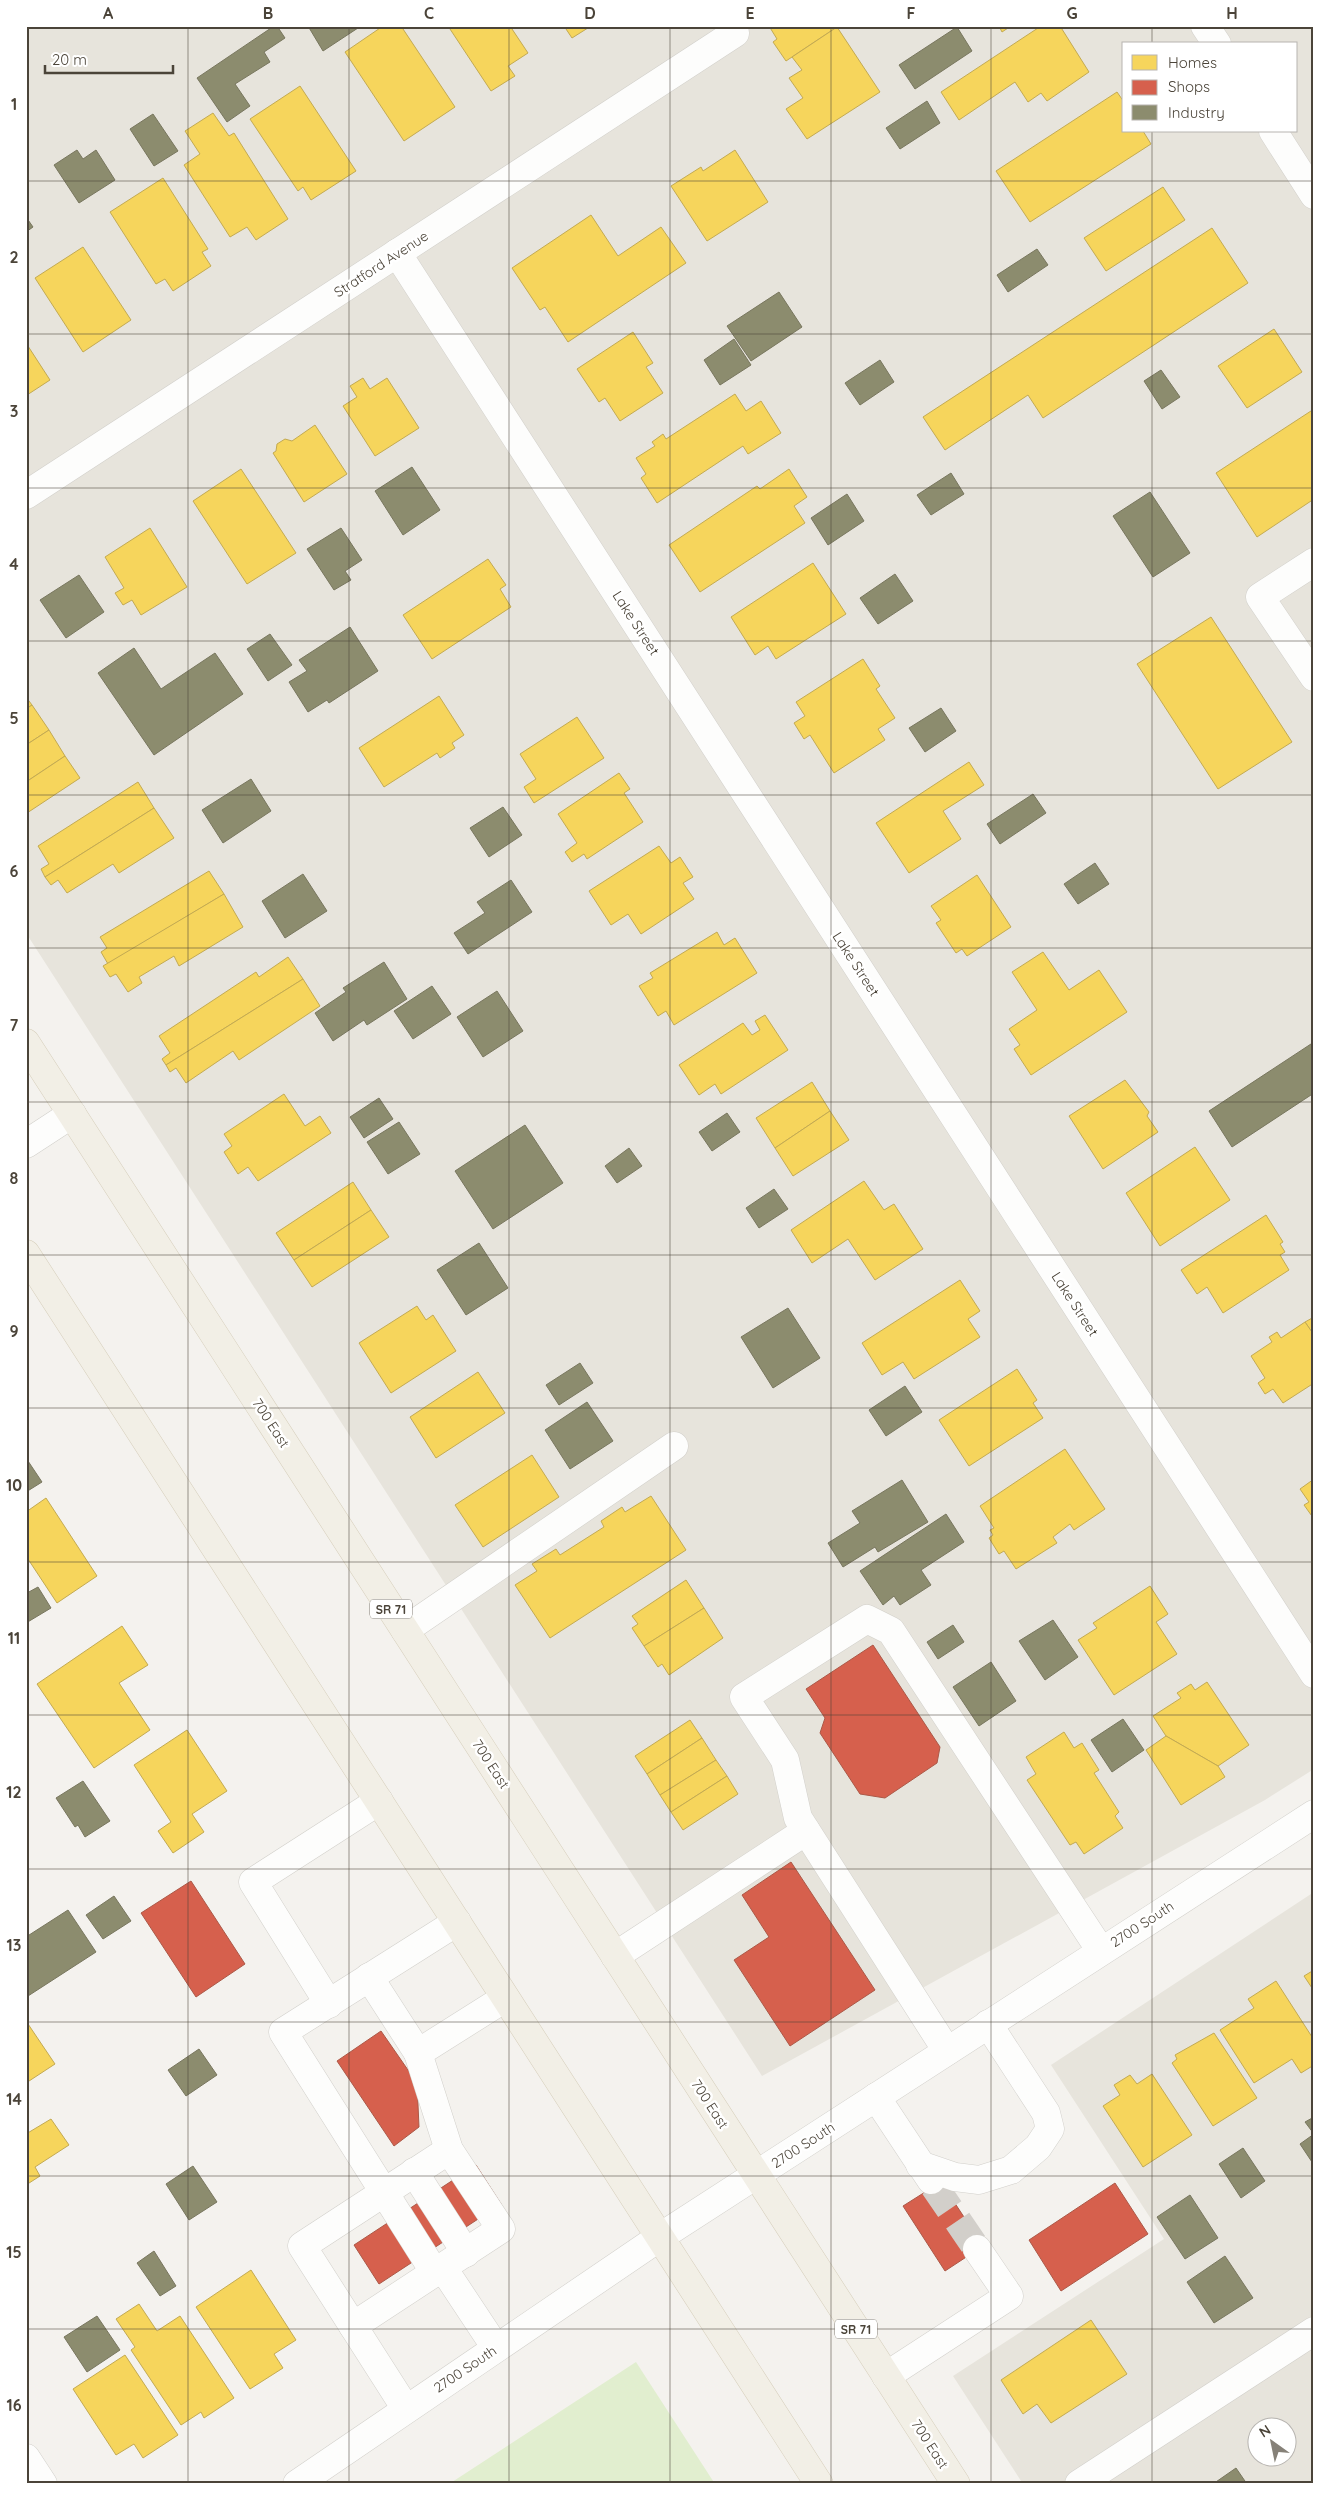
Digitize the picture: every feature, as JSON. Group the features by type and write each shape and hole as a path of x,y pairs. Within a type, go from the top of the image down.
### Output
{"main road":[{"name":"700 East","path":"26,1043 956,2484"},
{"path":"26,1254 818,2484"}],"street":[{"path":"1206,26 1216,42"},
{"name":"Stratford Avenue","path":"26,495 735,33"},
{"path":"1274,132 1314,195"},
{"name":"Lake Street","path":"397,253 1314,1674"},
{"path":"1314,562 1260,597 1314,677"},
{"path":"26,1144 72,1114"},
{"path":"404,1630 674,1446"},
{"path":"947,2051 798,1818 785,1760 744,1697 867,1619 891,1631 1100,1951"},
{"path":"328,2004 253,1882 379,1801"},
{"name":"2700 South","path":"296,2484 660,2237 1314,1814"},
{"path":"615,1956 806,1831"},
{"path":"457,1922 283,2032 384,2192 496,2348"},
{"path":"353,2326 501,2229 449,2150 418,2053 369,1977"},
{"path":"418,2053 505,1998"},
{"path":"876,2097 927,2175 979,2180 1011,2170 1038,2147 1050,2129 1046,2112 988,2024"},
{"path":"406,2409 302,2246 449,2150"},
{"path":"414,2172 466,2253"},
{"path":"886,2376 1009,2296 977,2249"},
{"path":"1079,2484 1314,2331"},
{"path":"26,2458 43,2484"}],"shaded area":[{"path":"26,26 1314,26 1314,1769 1265,1800 762,2076 26,933"},
{"path":"1314,1892 1314,2484 1023,2484 953,2376 1164,2239 1051,2065"}],"green space":[{"path":"636,2362 715,2484 449,2484"}],"building: Homes":[{"path":"383,26 401,26 455,107 404,141 345,52"},
{"path":"448,26 510,26 528,53 508,66 515,76 491,91"},
{"path":"564,26 591,26 572,38"},
{"path":"769,26 837,27 786,61 773,42 777,39"},
{"path":"999,26 1011,26 1002,32"},
{"path":"1041,26 1060,26 1089,72 1047,101 1041,93 1028,102 1015,82 959,120 941,92"},
{"path":"837,27 880,92 807,139 786,109 803,98 789,78 802,70 792,57"},
{"path":"300,86 356,171 311,200 303,187 298,191 250,119"},
{"path":"1117,92 1122,99 1122,132 1144,132 1151,144 1030,222 996,171"},
{"path":"213,113 229,136 234,133 288,219 256,240 247,227 230,237 184,165 200,154 185,131"},
{"path":"735,150 768,202 707,241 671,186 701,167 703,171"},
{"path":"163,178 208,249 202,252 211,266 173,291 165,279 156,284 110,212"},
{"path":"1163,187 1185,220 1106,271 1084,238"},
{"path":"591,215 618,256 661,227 686,263 568,342 545,307 540,310 512,268"},
{"path":"1212,228 1248,283 1043,418 1028,395 945,450 923,417"},
{"path":"83,247 131,320 83,352 35,278"},
{"path":"1274,329 1302,372 1247,408 1218,366"},
{"path":"633,332 653,363 646,367 663,393 620,421 605,398 599,402 577,369"},
{"path":"26,343 50,380 27,395 26,393"},
{"path":"363,378 370,389 387,378 419,428 375,456 343,406 357,397 350,386"},
{"path":"735,394 746,411 761,401 781,433 748,454 743,446 657,503 641,478 646,474 636,458 655,446 652,442 663,434 666,439"},
{"path":"1314,409 1314,499 1257,537 1216,473"},
{"path":"315,425 347,474 304,502 273,453 276,451 277,444 285,439 292,441"},
{"path":"241,469 296,553 247,584 193,501"},
{"path":"789,469 807,497 794,506 805,523 700,592 669,545 757,486 760,489"},
{"path":"150,528 187,587 141,615 132,600 123,605 115,593 124,588 105,557"},
{"path":"488,559 506,585 500,589 511,607 432,659 403,615"},
{"path":"813,563 846,614 776,659 768,646 755,655 731,617"},
{"path":"1211,617 1292,742 1218,789 1137,664"},
{"path":"863,659 880,686 876,689 895,718 878,729 885,740 834,773 810,735 804,739 794,723 805,716 796,702"},
{"path":"439,696 464,735 452,743 455,748 440,758 437,753 384,787 359,748"},
{"path":"26,697 32,705 26,709"},
{"path":"32,705 49,730 26,745 26,709"},
{"path":"577,717 604,758 534,803 524,787 536,779 520,754"},
{"path":"49,730 65,756 26,782 26,745"},
{"path":"65,756 80,778 27,813 26,782"},
{"path":"969,762 984,785 943,811 961,839 909,873 876,823"},
{"path":"619,773 630,789 624,793 643,822 587,859 584,854 572,862 565,852 577,843 558,814"},
{"path":"138,782 154,808 45,877 41,869 49,864 38,846"},
{"path":"154,808 174,838 119,873 113,864 67,893 58,880 51,885 45,877"},
{"path":"659,846 671,863 680,857 693,877 683,883 694,899 641,934 628,914 611,925 589,891"},
{"path":"209,871 224,894 108,964 101,952 107,948 100,937"},
{"path":"977,875 1011,927 967,956 962,949 956,953 936,923 941,920 931,906"},
{"path":"224,894 243,927 179,966 174,956 139,977 142,983 128,992 116,974 110,977 103,966"},
{"path":"717,932 724,945 735,938 757,973 674,1025 666,1011 658,1016 639,986 653,978 650,973"},
{"path":"1043,952 1069,990 1099,970 1127,1012 1031,1075 1014,1049 1020,1045 1009,1029 1037,1010 1012,972"},
{"path":"288,957 303,979 166,1065 162,1059 170,1053 159,1036 256,972 259,977"},
{"path":"303,979 320,1006 239,1060 233,1051 186,1083 176,1068 170,1072 166,1065"},
{"path":"765,1015 788,1050 721,1094 715,1084 699,1095 679,1065 743,1023 752,1035 760,1030 755,1021"},
{"path":"1125,1080 1149,1112 1147,1116 1158,1132 1103,1169 1069,1116"},
{"path":"812,1082 830,1111 775,1148 756,1118"},
{"path":"284,1094 305,1126 320,1116 331,1133 258,1181 248,1167 238,1174 224,1152 232,1146 224,1134"},
{"path":"830,1111 849,1140 793,1176 775,1148"},
{"path":"1195,1147 1230,1200 1160,1246 1126,1193"},
{"path":"864,1181 884,1210 894,1204 923,1249 875,1280 848,1239 812,1263 791,1230"},
{"path":"353,1182 371,1210 294,1260 276,1233"},
{"path":"371,1210 389,1237 312,1287 294,1260"},
{"path":"1266,1215 1283,1242 1280,1244 1285,1252 1280,1255 1289,1270 1223,1313 1207,1287 1197,1294 1181,1270"},
{"path":"960,1280 980,1311 968,1319 980,1337 914,1379 903,1362 882,1375 862,1343"},
{"path":"417,1306 426,1320 433,1315 456,1351 391,1393 359,1343"},
{"path":"1314,1317 1314,1335 1305,1322"},
{"path":"1305,1322 1314,1335 1314,1383 1283,1403 1273,1389 1265,1394 1258,1383 1265,1378 1251,1356 1272,1342 1269,1337 1277,1332 1281,1338"},
{"path":"1017,1369 1037,1400 1033,1403 1043,1418 969,1466 939,1420"},
{"path":"478,1372 505,1413 436,1458 410,1417"},
{"path":"1065,1449 1105,1509 1074,1530 1070,1524 1053,1537 1057,1543 1016,1569 1004,1551 999,1554 989,1538 993,1535 990,1530 994,1528 980,1506"},
{"path":"532,1455 559,1497 483,1547 455,1505"},
{"path":"1314,1479 1314,1519 1304,1505 1309,1502 1300,1489"},
{"path":"651,1496 686,1550 550,1638 515,1585 537,1571 532,1564 556,1549 560,1555 604,1527 601,1521 622,1507 625,1512"},
{"path":"46,1498 97,1576 57,1603 26,1556 26,1512"},
{"path":"686,1580 704,1608 644,1646 632,1628 638,1624 632,1616"},
{"path":"1150,1586 1168,1614 1156,1622 1177,1654 1114,1695 1078,1640 1097,1628 1093,1623"},
{"path":"704,1608 723,1638 669,1675 662,1664 658,1667 644,1646"},
{"path":"122,1626 148,1665 119,1683 150,1730 94,1768 37,1684"},
{"path":"1207,1682 1249,1745 1218,1766 1166,1736 1153,1716 1181,1698 1177,1693 1191,1684 1195,1690"},
{"path":"690,1720 702,1738 647,1774 635,1756"},
{"path":"187,1730 227,1791 192,1814 204,1832 173,1853 158,1831 171,1822 134,1765"},
{"path":"1064,1732 1074,1748 1082,1743 1099,1770 1094,1773 1119,1812 1115,1816 1123,1828 1084,1854 1076,1842 1070,1845 1027,1780 1036,1774 1026,1757"},
{"path":"1166,1736 1218,1766 1225,1777 1181,1805 1146,1750"},
{"path":"702,1738 716,1760 660,1795 647,1774"},
{"path":"716,1760 727,1776 671,1812 660,1795"},
{"path":"727,1776 738,1794 683,1830 671,1812"},
{"path":"1314,1970 1314,1991 1304,1976"},
{"path":"1276,1981 1314,2040 1314,2065 1301,2073 1292,2059 1254,2083 1220,2030 1254,2008 1248,1999"},
{"path":"26,2021 55,2064 26,2083"},
{"path":"1214,2033 1257,2098 1213,2126 1172,2063 1177,2059 1175,2055"},
{"path":"1152,2074 1192,2135 1143,2167 1103,2106 1120,2095 1114,2085 1130,2075 1137,2084"},
{"path":"51,2119 69,2145 35,2167 40,2176 26,2185 26,2134"},
{"path":"251,2270 296,2340 274,2354 283,2368 250,2389 196,2307"},
{"path":"139,2304 157,2331 180,2316 234,2398 204,2418 201,2412 181,2425 131,2350 135,2347 116,2319"},
{"path":"1091,2320 1127,2374 1051,2423 1037,2404 1023,2414 1001,2380"},
{"path":"125,2355 178,2435 143,2458 134,2444 116,2455 73,2389"}],"building: Shops":[{"path":"873,1645 940,1747 937,1763 885,1798 860,1794 820,1733 825,1718 806,1689"},
{"path":"791,1862 875,1990 790,2046 734,1960 769,1937 742,1895"},
{"path":"191,1881 245,1964 196,1997 141,1913"},
{"path":"381,2031 417,2083 419,2127 394,2146 337,2061"},
{"path":"476,2165 501,2204 379,2284 354,2245"},
{"path":"941,2182 983,2246 945,2271 903,2206"},
{"path":"1115,2183 1148,2234 1061,2291 1029,2240"}],"building: Industry":[{"path":"274,26 277,26 285,38 264,52 270,62 235,84 250,106 227,122 197,78"},
{"path":"308,26 361,26 323,51"},
{"path":"957,27 972,51 915,89 899,65"},
{"path":"927,101 940,123 900,149 886,128"},
{"path":"153,114 178,151 154,166 130,129"},
{"path":"77,150 83,159 96,150 115,180 79,203 54,165"},
{"path":"26,217 33,227 26,232"},
{"path":"1037,249 1048,265 1008,292 997,275"},
{"path":"779,292 802,327 751,361 727,326"},
{"path":"734,339 751,365 720,385 704,360"},
{"path":"880,360 894,382 860,405 845,383"},
{"path":"1161,370 1180,397 1162,409 1144,381"},
{"path":"412,467 440,510 403,535 375,491"},
{"path":"951,473 964,494 931,515 917,495"},
{"path":"1150,492 1190,553 1153,577 1113,516"},
{"path":"847,494 864,521 828,545 811,518"},
{"path":"341,528 362,560 345,571 351,580 334,590 307,549"},
{"path":"895,574 913,601 878,624 860,598"},
{"path":"79,575 104,612 66,638 40,600"},
{"path":"350,627 378,671 329,703 327,700 308,712 289,682 307,671 299,660"},
{"path":"270,634 292,665 268,681 247,649"},
{"path":"134,648 161,689 215,653 243,694 154,755 98,673"},
{"path":"941,708 956,731 925,752 909,728"},
{"path":"251,779 271,811 223,843 202,810"},
{"path":"1033,794 1046,813 1000,844 987,824"},
{"path":"503,807 522,835 489,857 470,828"},
{"path":"1095,863 1109,884 1078,904 1064,884"},
{"path":"303,874 327,911 285,938 262,901"},
{"path":"511,880 532,912 468,954 454,933 485,913 477,902"},
{"path":"384,962 407,999 367,1025 364,1020 333,1041 315,1013 346,992 343,988"},
{"path":"432,986 451,1014 413,1039 394,1011"},
{"path":"497,991 523,1031 483,1057 457,1017"},
{"path":"1314,1042 1314,1093 1232,1147 1209,1111"},
{"path":"379,1098 393,1119 364,1138 350,1117"},
{"path":"727,1113 740,1132 712,1151 699,1132"},
{"path":"399,1122 420,1154 388,1174 367,1142"},
{"path":"525,1125 563,1183 493,1229 455,1171"},
{"path":"629,1148 642,1166 617,1183 605,1166"},
{"path":"774,1189 788,1209 759,1228 746,1208"},
{"path":"479,1243 508,1288 466,1315 437,1270"},
{"path":"788,1308 820,1358 773,1388 741,1337"},
{"path":"580,1363 593,1383 559,1405 546,1385"},
{"path":"905,1386 922,1412 886,1436 869,1410"},
{"path":"587,1402 613,1441 570,1469 545,1430"},
{"path":"26,1458 42,1482 26,1492"},
{"path":"902,1480 928,1522 878,1552 875,1547 843,1567 828,1543 860,1523 852,1511"},
{"path":"946,1514 964,1542 921,1570 931,1585 900,1605 894,1596 883,1605 860,1571"},
{"path":"38,1587 51,1608 26,1623 26,1591 27,1593"},
{"path":"1053,1620 1078,1657 1045,1680 1019,1641"},
{"path":"953,1625 964,1642 938,1659 927,1642"},
{"path":"991,1662 1016,1701 979,1726 953,1687"},
{"path":"1123,1719 1144,1750 1112,1772 1091,1740"},
{"path":"83,1781 110,1821 85,1837 78,1825 75,1827 56,1798"},
{"path":"114,1896 131,1921 103,1939 86,1915"},
{"path":"68,1910 96,1952 28,1996 26,1937"},
{"path":"199,2049 217,2075 186,2096 168,2070"},
{"path":"1314,2117 1314,2134 1305,2122"},
{"path":"1314,2134 1314,2165 1300,2144"},
{"path":"1243,2148 1265,2181 1241,2198 1219,2164"},
{"path":"193,2166 217,2202 189,2220 166,2184"},
{"path":"1190,2195 1218,2238 1185,2259 1157,2217"},
{"path":"154,2251 176,2286 160,2296 137,2263"},
{"path":"1225,2256 1253,2298 1214,2323 1187,2282"},
{"path":"97,2316 120,2350 87,2372 64,2337"},
{"path":"1236,2468 1247,2484 1213,2484"}],"tunnel":[{"path":"934,2186 977,2249"}]}
